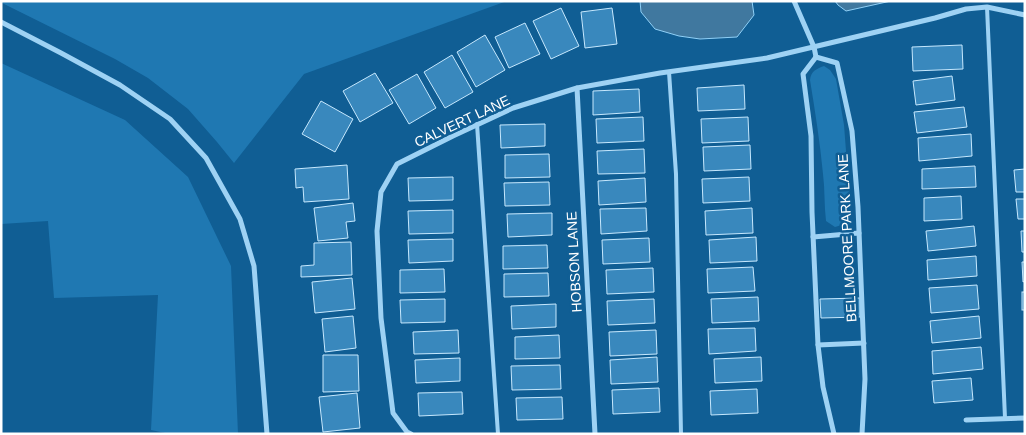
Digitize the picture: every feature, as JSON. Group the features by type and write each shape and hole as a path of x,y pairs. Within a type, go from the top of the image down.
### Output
{"street":[{"path":"794,1 814,47 816,57 804,74 811,136 818,345 823,387 834,434"},
{"name":"CALVERT LANE","path":"410,434 393,413 381,308 377,231 381,192 398,164 513,108 577,88 669,72 768,58 966,9 987,8 1025,14"},
{"path":"1,22 120,85 170,119 206,158 240,219 254,266 267,434"},
{"name":"BELLMOORE PARK LANE","path":"816,57 837,63 852,132 858,207 864,343 865,379 862,434"},
{"name":"HOBSON LANE","path":"577,88 595,434"},
{"path":"814,237 859,233"},
{"path":"818,345 864,343"},
{"path":"966,420 1025,418"}],"lane":[{"path":"987,8 1005,418"},
{"path":"669,72 676,174 681,434"},
{"path":"477,124 498,434"}],"shaded area":[{"path":"1,1 507,1 304,74 234,163 188,109 148,78 115,59"},
{"path":"640,1 752,1 754,15 737,37 700,39 679,36 655,29 641,12"},
{"path":"835,1 891,1 846,11"},
{"path":"1,63 125,120 188,177 231,266 238,434 170,434 151,430 158,295 54,298 48,221 1,224"},
{"path":"824,66 830,70 836,79 844,125 851,216 845,224 835,227 826,221 822,162 810,80 811,74 814,71"}],"building":[{"path":"561,8 579,46 551,59 533,21"},
{"path":"612,8 617,44 585,48 581,12"},
{"path":"525,23 540,54 509,68 495,37"},
{"path":"485,35 505,70 476,87 457,52"},
{"path":"962,45 963,69 913,71 912,47"},
{"path":"452,55 473,92 445,108 424,72"},
{"path":"375,73 393,103 360,122 343,91"},
{"path":"417,74 436,108 409,124 389,90"},
{"path":"952,76 955,100 916,105 913,81"},
{"path":"744,85 745,109 698,111 697,88"},
{"path":"639,89 640,112 593,115 593,91"},
{"path":"321,101 353,119 335,152 302,134"},
{"path":"964,107 967,127 917,133 914,112"},
{"path":"643,117 644,141 597,143 596,119"},
{"path":"748,117 749,141 702,143 701,119"},
{"path":"545,124 545,146 501,148 500,125"},
{"path":"971,134 972,156 919,161 918,138"},
{"path":"750,145 751,169 704,171 703,147"},
{"path":"644,149 645,173 598,174 597,151"},
{"path":"549,154 550,177 505,178 505,155"},
{"path":"347,165 349,199 304,202 303,187 296,188 295,169"},
{"path":"975,166 976,187 922,189 922,169"},
{"path":"1025,169 1025,192 1016,192 1014,170"},
{"path":"453,177 453,200 409,201 408,178"},
{"path":"749,177 750,201 703,203 702,179"},
{"path":"645,178 646,202 599,205 598,181"},
{"path":"549,182 550,205 505,206 504,183"},
{"path":"961,196 962,219 924,221 924,198"},
{"path":"1016,199 1025,199 1025,219 1018,219"},
{"path":"353,203 355,221 346,222 348,238 318,241 314,208"},
{"path":"646,208 647,231 601,234 600,209"},
{"path":"752,208 753,233 706,235 705,211"},
{"path":"453,210 453,233 409,234 408,211"},
{"path":"552,213 552,235 508,237 507,214"},
{"path":"974,226 976,246 928,251 926,231"},
{"path":"1021,231 1025,231 1025,252 1022,252"},
{"path":"756,237 757,261 710,263 709,240"},
{"path":"649,238 650,262 603,264 602,240"},
{"path":"453,239 453,261 409,263 408,240"},
{"path":"351,242 352,275 301,277 301,266 314,265 314,243"},
{"path":"547,245 548,268 503,269 503,246"},
{"path":"976,256 977,276 928,280 927,260"},
{"path":"1022,262 1025,262 1025,281 1023,282"},
{"path":"753,267 755,291 708,293 707,269"},
{"path":"653,268 654,292 607,294 606,270"},
{"path":"444,269 445,292 400,293 400,270"},
{"path":"548,273 549,296 504,297 504,274"},
{"path":"352,278 355,309 315,313 312,282"},
{"path":"977,285 979,309 931,313 929,288"},
{"path":"1022,292 1025,292 1025,310 1022,310"},
{"path":"758,297 759,321 712,323 711,299"},
{"path":"860,298 860,317 821,318 820,299"},
{"path":"445,299 445,322 401,323 400,300"},
{"path":"654,299 655,323 608,325 607,301"},
{"path":"556,304 556,327 512,329 511,306"},
{"path":"353,316 356,348 325,352 322,319"},
{"path":"979,316 981,338 932,343 930,321"},
{"path":"755,328 756,351 709,354 708,329"},
{"path":"458,330 459,353 414,354 413,332"},
{"path":"656,330 657,354 610,356 609,332"},
{"path":"559,335 560,358 515,359 515,337"},
{"path":"981,347 983,369 933,374 932,351"},
{"path":"323,355 358,355 359,391 323,392"},
{"path":"657,357 658,382 611,384 610,360"},
{"path":"761,357 762,381 715,383 714,359"},
{"path":"460,358 460,381 416,383 415,360"},
{"path":"560,365 561,389 512,390 511,366"},
{"path":"971,378 973,400 934,403 932,381"},
{"path":"659,388 660,412 613,414 612,390"},
{"path":"757,389 758,413 711,415 710,391"},
{"path":"462,392 463,414 419,416 418,393"},
{"path":"357,393 360,428 323,432 319,397"},
{"path":"562,397 563,419 517,420 516,398"}]}
